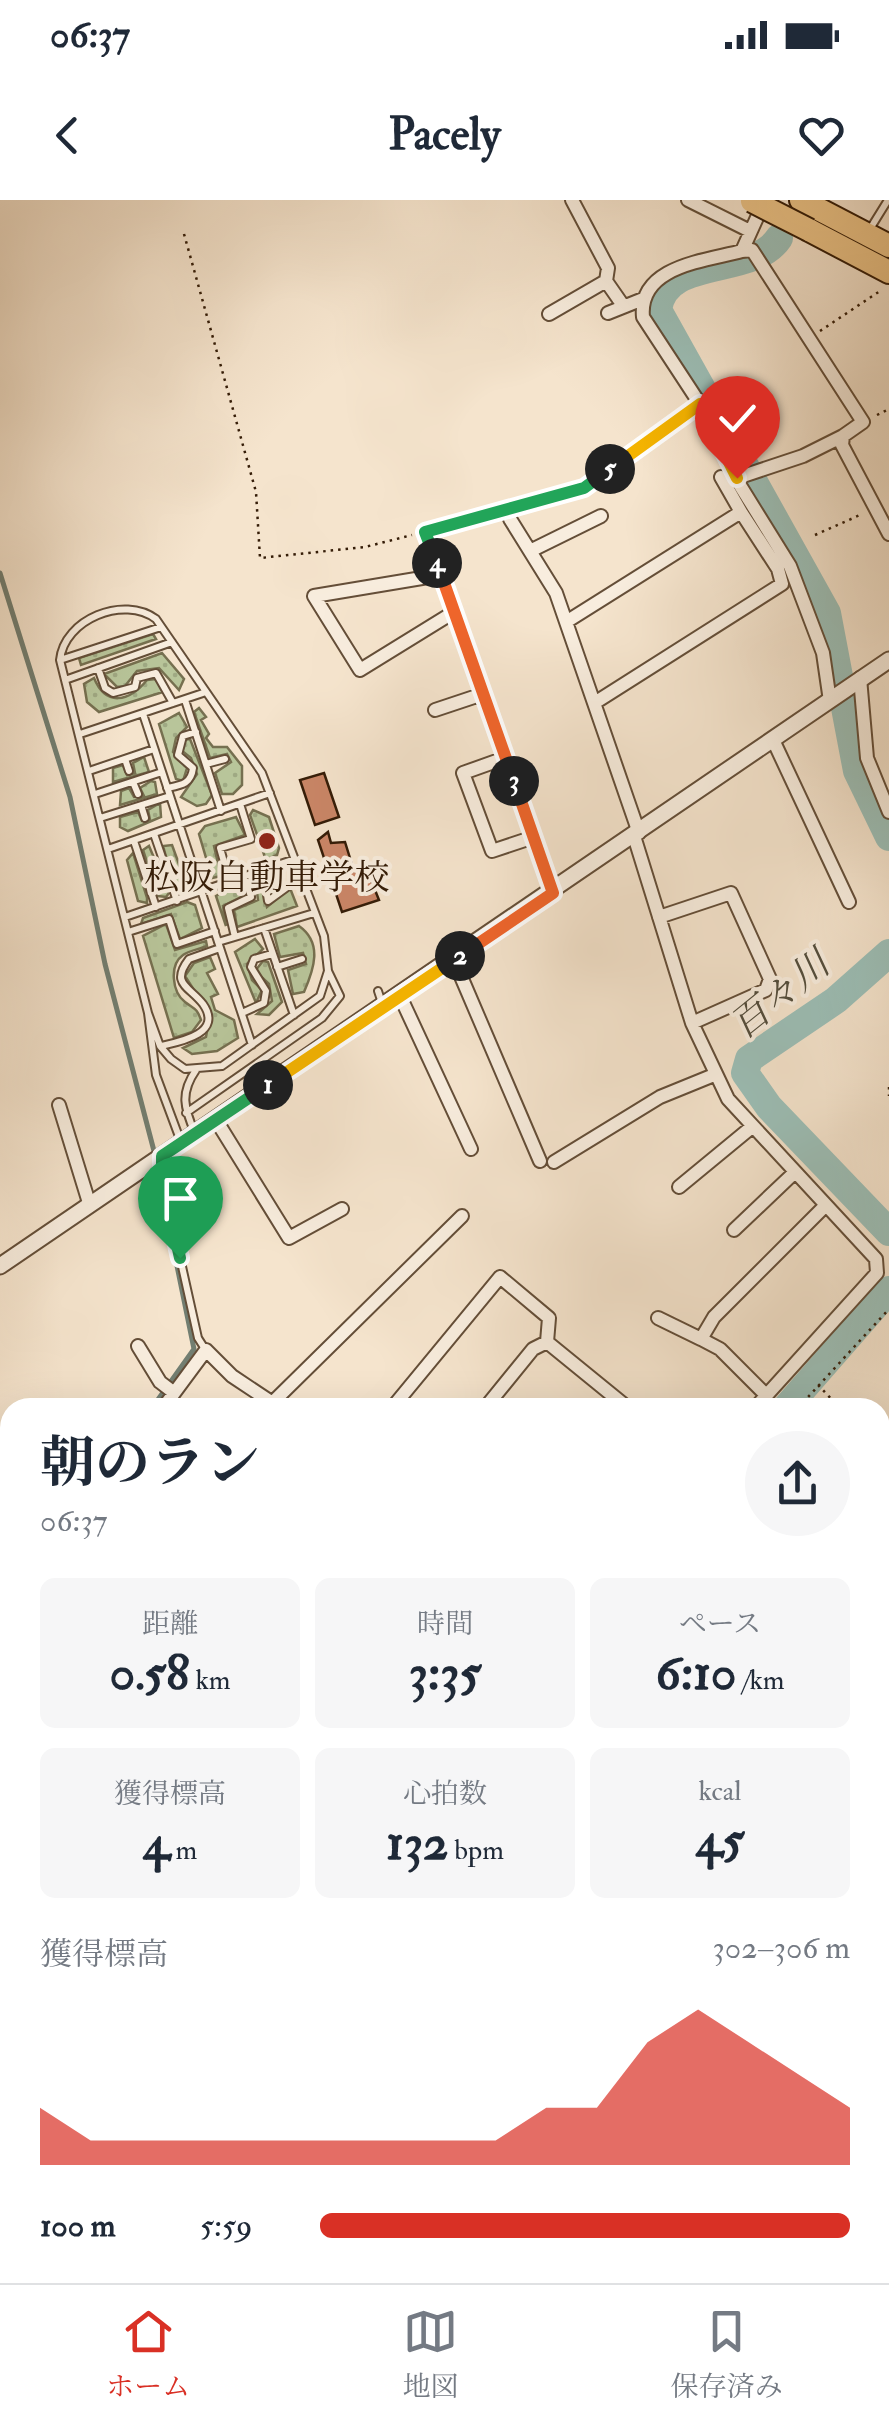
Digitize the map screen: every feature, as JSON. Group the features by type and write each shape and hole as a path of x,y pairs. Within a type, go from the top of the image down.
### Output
{"highway":[{"path":"756,200 810,213 889,246"},
{"path":"810,213 889,272"}],"street":[{"path":"572,200 608,268 606,280 622,304"},
{"path":"688,200 750,231"},
{"path":"747,250 756,200"},
{"path":"739,477 804,456 862,422 764,267 747,250"},
{"path":"747,250 662,275 643,299 642,317 700,404 739,477 824,653 832,699"},
{"path":"549,314 606,280"},
{"path":"608,313 622,304 643,299"},
{"path":"843,436 842,445 889,534"},
{"path":"722,477 788,581"},
{"path":"566,622 741,512"},
{"path":"512,513 556,592 596,702 692,1023 714,1074 728,1100 876,1259 878,1273 762,1398"},
{"path":"530,551 600,516"},
{"path":"425,532 553,893"},
{"path":"440,575 314,596 360,670 454,612"},
{"path":"596,702 788,581"},
{"path":"0,1266 216,1120 381,999 400,996 454,960 889,660"},
{"path":"860,678 867,758 889,812"},
{"path":"435,710 483,694"},
{"path":"774,742 849,902"},
{"path":"506,758 463,773 492,851 534,838"},
{"path":"659,917 732,893 770,979 766,990 692,1023"},
{"path":"454,960 547,1162 660,1097 714,1074"},
{"path":"400,996 471,1149"},
{"path":"59,1104 90,1206"},
{"path":"216,1120 289,1238 342,1210"},
{"path":"680,1188 754,1126"},
{"path":"734,1230 794,1173"},
{"path":"701,1339 714,1317 826,1205"},
{"path":"281,1398 462,1216"},
{"path":"402,1398 500,1277 549,1318 547,1342"},
{"path":"658,1318 720,1349 765,1394"},
{"path":"494,1398 533,1349 547,1342"},
{"path":"547,1342 616,1398"},
{"path":"138,1346 169,1388"},
{"path":"166,1398 169,1388 206,1350 262,1398"}],"lane":[{"path":"867,235 888,200"},
{"path":"186,1113 322,1018 340,996 328,971 314,912 262,773 172,642 145,611 118,610 81,622 69,633 60,660 148,1013 160,1046 185,1069 222,1066 320,996 328,971"},
{"path":"60,660 161,627"},
{"path":"65,680 172,642"},
{"path":"98,668 105,688 113,693 135,688 138,678 156,672 174,703"},
{"path":"80,734 206,692"},
{"path":"185,700 221,810"},
{"path":"143,714 252,1044"},
{"path":"100,818 142,805 187,783 193,768 178,756 178,749 184,736 196,732"},
{"path":"89,771 155,749"},
{"path":"125,759 129,771"},
{"path":"206,764 225,759"},
{"path":"95,794 162,772"},
{"path":"133,782 138,794"},
{"path":"108,850 270,792"},
{"path":"230,882 220,848 251,839 240,804"},
{"path":"142,805 144,818"},
{"path":"154,834 176,900"},
{"path":"134,841 156,907"},
{"path":"125,917 295,859"},
{"path":"263,870 268,901 301,877"},
{"path":"235,937 228,908 252,897 245,877"},
{"path":"160,1046 197,1038 207,1024 203,1004 182,987 180,978 189,959 235,937 314,912"},
{"path":"128,932 170,919 177,944 214,931"},
{"path":"264,928 294,1015"},
{"path":"242,1013 264,1003 266,991 251,967 254,959 272,954"},
{"path":"277,967 302,959"},
{"path":"148,1013 152,1052 188,1139"},
{"path":"188,1139 186,1086 196,1070"},
{"path":"162,1156 198,1338 206,1350"}],"path":[{"path":"184,234 256,492 260,558 365,547 498,510"},
{"path":"810,338 875,294 889,290"},
{"path":"512,513 584,488 700,404"},
{"path":"815,535 875,508"},
{"path":"889,1087 889,1096"},
{"path":"806,1398 889,1309"},
{"path":"818,1384 831,1398"}],"green space":[{"path":"153,634 156,639 81,665 79,658"},
{"path":"162,653 184,679 179,690 159,668 137,671 125,686 117,687 104,674"},
{"path":"94,678 111,697 125,697 147,680 156,679 163,692 99,712 87,702 84,684"},
{"path":"199,708 206,717 201,720 209,734 206,738 213,747 227,747 242,766 242,785 233,794 222,794 215,773 231,762 227,754 210,758 194,712"},
{"path":"179,713 187,727 176,738 173,752 187,768 183,781 176,779 159,724"},
{"path":"190,739 212,795 206,804 197,806 181,797 197,774 191,758 181,750 184,740"},
{"path":"144,757 149,772 113,782 113,768 123,765 127,775 135,773 133,763"},
{"path":"155,782 157,794 120,805 121,791 129,788 134,797 144,796 140,788"},
{"path":"160,803 161,817 128,831 120,827 120,817 138,812 142,821 150,820 148,810"},
{"path":"253,810 269,817 279,848 277,855 266,860 250,815"},
{"path":"236,817 245,835 214,846 221,876 212,878 199,834 205,826"},
{"path":"172,845 187,886 181,893 174,879 177,875 173,860 167,860 163,846"},
{"path":"149,846 169,893 166,897 158,896 143,850"},
{"path":"133,853 147,903 138,901 127,860"},
{"path":"255,877 261,878 267,907 290,888 297,906 237,927 234,910 258,900"},
{"path":"238,883 245,886 247,894 223,906 226,926 216,896"},
{"path":"187,902 195,905 202,928 180,939 171,914 141,924 143,918"},
{"path":"166,924 175,950 206,941 207,946 185,954 176,965 177,992 201,1020 192,1032 174,1038 143,936"},
{"path":"299,926 311,940 314,957 304,992 293,994 288,970 306,964 303,953 280,957 274,934"},
{"path":"255,939 263,949 247,964 252,980 262,990 256,1003 235,952"},
{"path":"210,957 215,969 207,973 218,994 211,997 215,1010 234,1020 238,1038 217,1051 192,1054 183,1048 206,1037 210,1015 185,976 194,963"},
{"path":"263,961 268,962 282,1002 269,1015 257,1014 272,1001 269,984 255,971"}],"water":[{"path":"799,200 817,200 781,248 764,261 756,251 771,240"}],"building":[{"path":"324,773 339,817 315,825 300,780"},
{"path":"328,832 331,843 345,842 354,871 367,870 379,900 342,912 318,840"}],"waterway":[{"name":"百々川","path":"779,238 767,250 750,258 676,281 664,293 658,310 827,613 857,771 889,837"},
{"path":"0,573 70,797 105,964 154,1151"},
{"name":"百々川","path":"889,953 836,1000 749,1059 745,1073 769,1107 889,1232"},
{"path":"158,1173 194,1349 159,1398"},
{"name":"百々川","path":"795,1398 889,1290"}],"place":[{"name":"松阪自動車学校","path":"267,841"}],"route":[{"path":"180,1258 162,1177 162,1156 553,893 425,532 584,488 700,404 737,478"}]}
